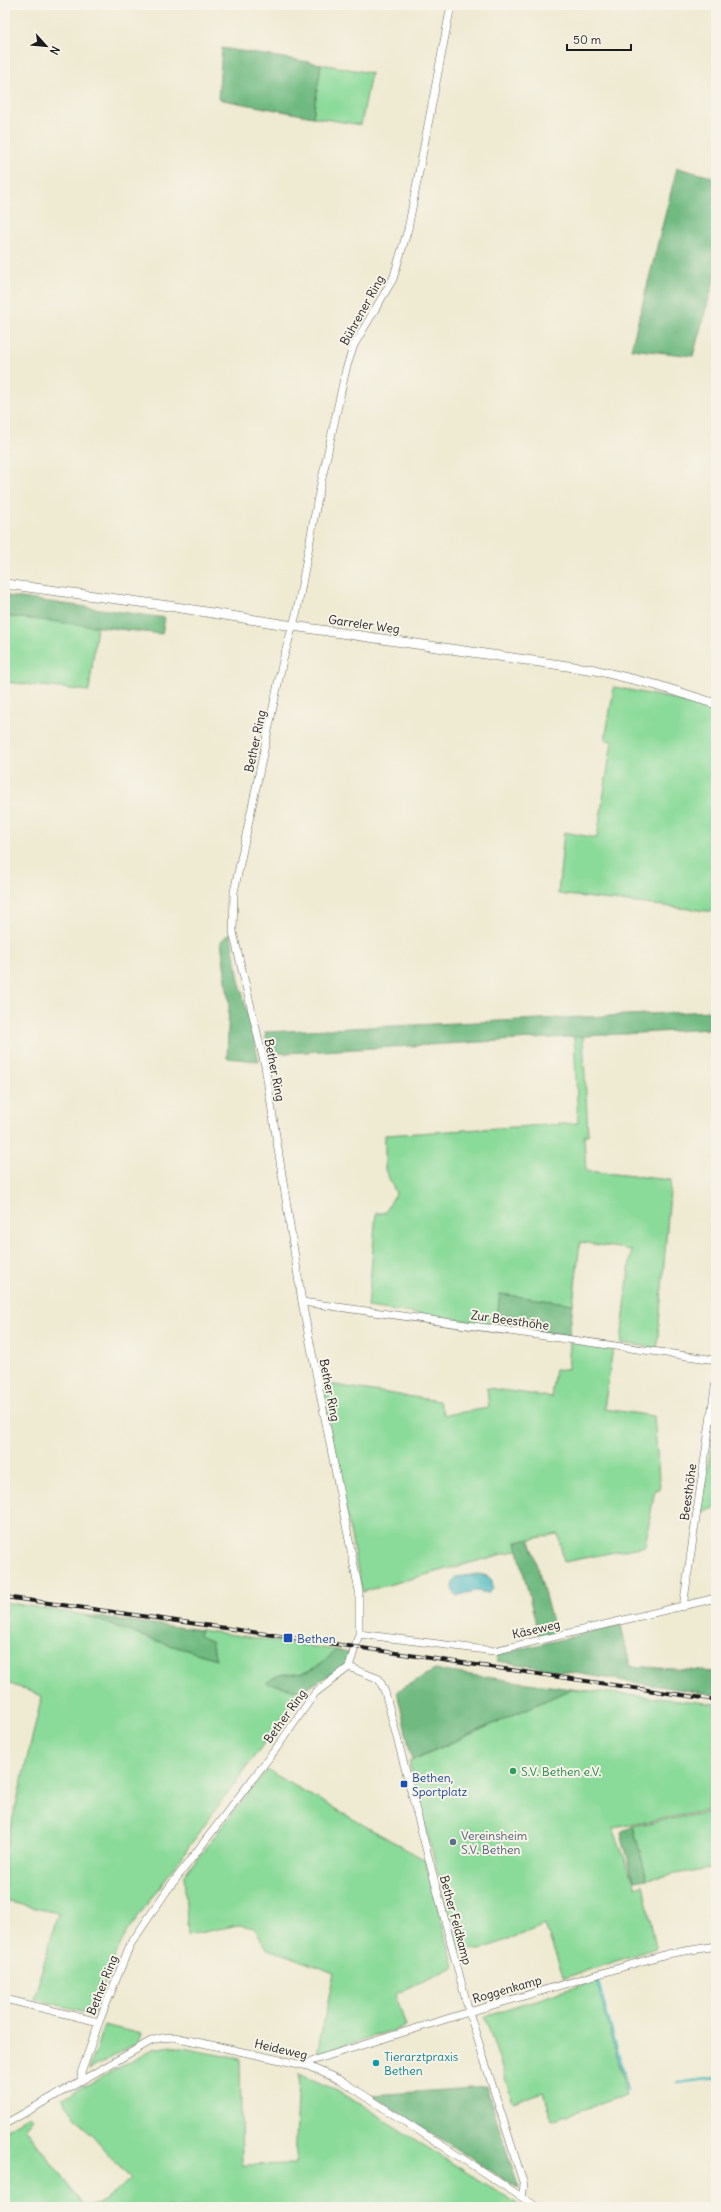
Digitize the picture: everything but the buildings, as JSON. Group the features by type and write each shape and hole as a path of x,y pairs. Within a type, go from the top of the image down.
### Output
{"street":[{"name":"Bührener Ring","path":"293,626 346,369 354,345 393,279 408,229 451,5"},
{"name":"Garreler Weg","path":"5,584 169,606 293,626 596,670 656,685 716,704"},
{"name":"Bether Ring","path":"82,2080 81,2073 99,2022 128,1951 168,1889 278,1746 315,1693 348,1667 359,1634 359,1591 302,1302 265,1066 233,932 234,892 283,660 293,626"},
{"name":"Zur Beesthöhe","path":"302,1302 716,1360"},
{"name":"Beesthöhe","path":"683,1607 716,1381"},
{"name":"Käseweg","path":"359,1634 494,1651 716,1598"},
{"name":"Bether Feldkamp","path":"348,1667 379,1680 385,1692 469,2012 524,2185 522,2197"},
{"name":"Roggenkamp","path":"308,2066 311,2061 469,2012 667,1954 716,1946"},
{"path":"5,1999 99,2022"},
{"name":"Heideweg","path":"5,2124 127,2054 161,2038 174,2038 216,2045 308,2066 342,2082 537,2207"}],"green space":[{"path":"222,48 321,64 313,117 218,99"},
{"path":"321,64 371,73 361,125 313,117"},
{"path":"677,168 716,178 716,273 693,356 631,349"},
{"path":"7,596 165,618 162,634 5,616 5,600"},
{"path":"5,616 97,626 89,691 5,682"},
{"path":"614,687 679,700 716,712 716,912 558,894 564,832 597,838 612,741 605,740"},
{"path":"230,932 239,980 259,1061 227,1058 229,1003 221,941"},
{"path":"712,1011 710,1029 269,1054 265,1032"},
{"path":"574,1036 583,1036 588,1135 584,1135 586,1171 671,1180 657,1348 621,1343 631,1250 580,1242 573,1304 500,1294 496,1325 368,1307 376,1213 385,1213 396,1193 385,1170 385,1135 578,1123"},
{"path":"500,1294 573,1304 569,1336 496,1325"},
{"path":"570,1342 613,1348 604,1409 654,1416 660,1490 655,1489 645,1546 564,1562 558,1534 516,1542 518,1550 362,1592 321,1383 439,1401 444,1415 489,1408 487,1388 551,1397 555,1369 568,1370"},
{"path":"715,1419 716,1508 701,1512"},
{"path":"530,1539 555,1633 539,1637 516,1542"},
{"path":"5,1602 84,1615 150,1639 216,1659 199,1636 201,1630 336,1650 316,1667 307,1672 281,1674 267,1682 302,1691 126,1933 108,1972 94,2014 34,1999 58,1913 5,1901 5,1851 42,1696 5,1682"},
{"path":"84,1615 201,1630 199,1636 211,1641 216,1659 150,1639"},
{"path":"621,1625 630,1666 716,1672 716,1695 497,1661 496,1655"},
{"path":"336,1650 351,1652 345,1666 302,1691 266,1683 280,1675 307,1672 316,1667"},
{"path":"435,1670 571,1689 412,1760 397,1691"},
{"path":"571,1689 716,1704 716,1809 613,1828 636,1887 643,1884 656,1948 564,1978 545,1925 480,1950 464,1949 458,1951 409,1762"},
{"path":"267,1770 425,1860 454,1967 395,1994 406,2026 317,2054 334,1973 266,1948 255,1928 239,1925 188,1935 184,1875"},
{"path":"716,1811 716,1867 647,1879 633,1826"},
{"path":"633,1826 647,1879 634,1881 621,1833"},
{"path":"597,1980 627,2095 552,2120 544,2092 513,2102 485,2017"},
{"path":"104,2025 141,2034 138,2042 89,2070"},
{"path":"172,2046 240,2059 242,2165 295,2164 299,2074 337,2090 521,2207 5,2207 5,2130 30,2115 33,2119 25,2128 82,2204 97,2203 109,2198 130,2179 65,2105 63,2098 153,2049"},
{"path":"486,2087 519,2189 372,2095"}],"water":[{"path":"478,1574 488,1576 492,1580 493,1589 489,1593 475,1591 456,1596 452,1586 456,1577"}],"waterway":[{"path":"598,1982 628,2089"},
{"path":"677,2083 716,2078"}],"railway":[{"path":"5,1597 716,1700"}],"place":[{"name":"Bethen","path":"288,1638"},
{"name":"S.V. Bethen e.V.","path":"513,1771"},
{"name":"Bethen, Sportplatz","path":"404,1784"},
{"name":"Vereinsheim S.V. Bethen","path":"453,1842"},
{"name":"Tierarztpraxis Bethen","path":"376,2063"}]}
